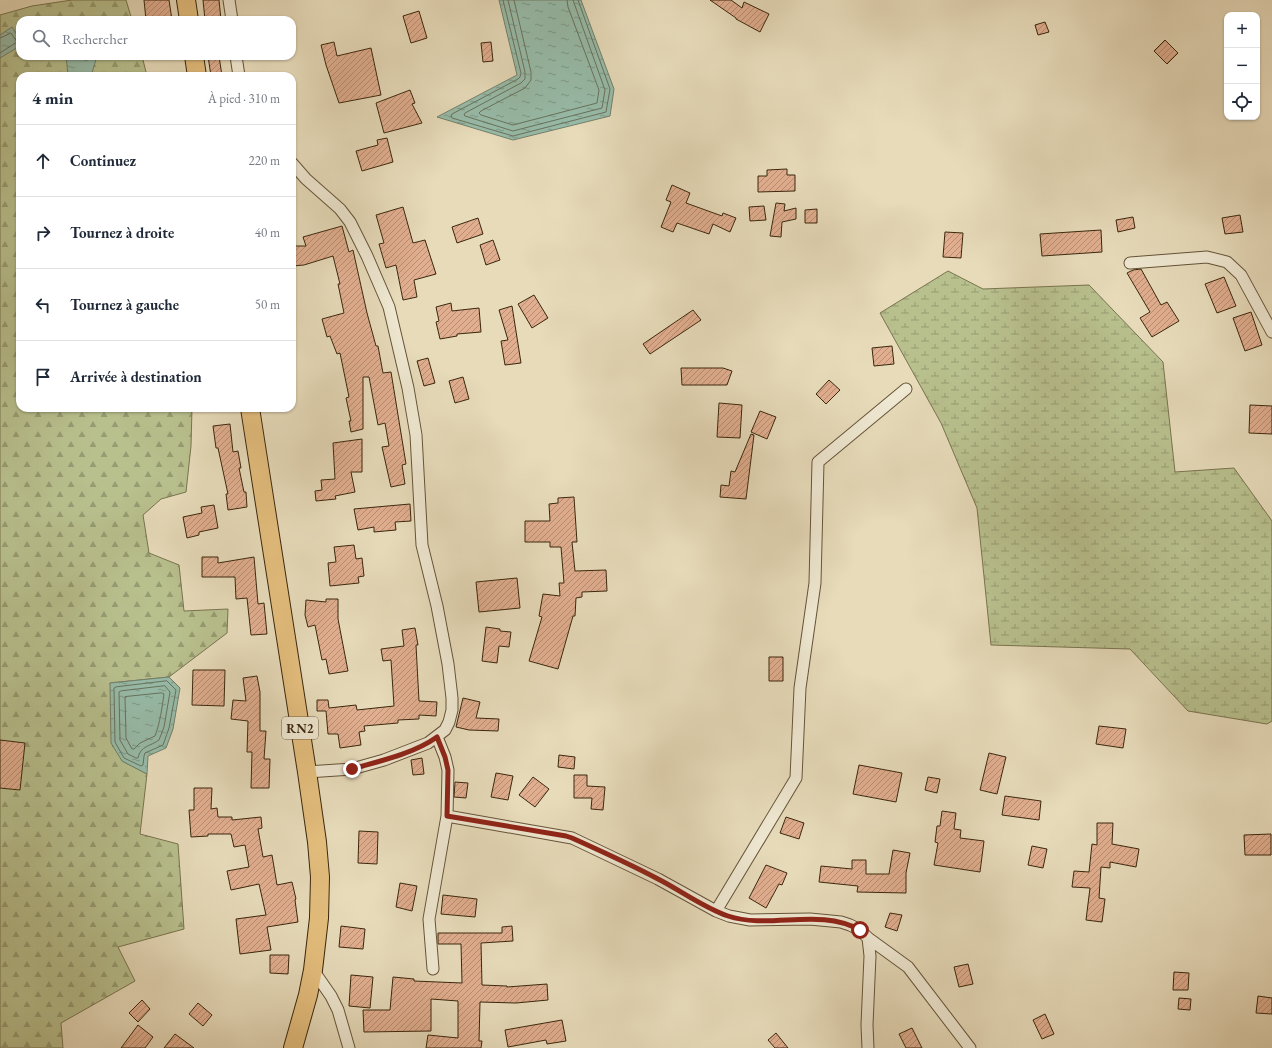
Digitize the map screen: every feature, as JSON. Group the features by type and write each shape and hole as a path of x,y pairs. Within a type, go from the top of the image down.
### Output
{"highway":[{"path":"186,0 188,16"},
{"path":"195,60 196,72"},
{"name":"RN2","path":"251,412 307,772 317,842 320,877 319,918 313,970 308,996 293,1048"}],"street":[{"path":"229,0 231,16"},
{"path":"237,60 238,72"},
{"path":"296,168 306,179 340,209 350,222 367,256 389,307 408,388 415,427 422,545 437,606 448,664 452,698 452,710 445,730 428,743 384,760 352,769 307,772"},
{"path":"1130,263 1207,257 1227,262 1241,275 1272,332"},
{"path":"716,911 796,778 800,688 815,584 818,462 906,389"},
{"path":"433,968 429,920 447,816 448,770 445,757 437,737"},
{"path":"447,816 572,838 658,879 728,916 750,920 810,919 841,922 850,925 860,930 868,938 908,967 970,1048"},
{"path":"868,938 870,956 867,1026 868,1048"},
{"path":"313,970 331,996 338,1010 349,1048"}],"green space":[{"path":"72,0 126,0 131,16 16,16 16,60 143,60 146,72 16,72 16,412 192,412 191,446 186,492 161,499 143,515 149,553 179,565 184,611 228,609 227,633 169,677 110,683 122,761 147,774 140,834 178,844 184,929 118,947 135,981 61,1023 63,1048 0,1048 0,15 32,6"},
{"path":"948,271 983,289 1089,285 1163,362 1175,472 1234,468 1272,521 1272,721 1267,724 1188,711 1130,649 991,645 977,508 941,423 880,313"}],"water":[{"path":"499,0 581,0 614,89 610,116 513,140 437,117 517,75"},
{"path":"12,27 16,33 16,48 0,58 0,35"},
{"path":"66,60 96,60 92,72 68,72"},
{"path":"169,677 180,688 173,729 166,748 148,756 147,774 122,761 111,743 110,683"}],"building":[{"path":"144,0 169,0 171,16 146,16"},
{"path":"203,0 219,0 221,16 205,16"},
{"path":"710,0 731,0 742,8 744,2 769,14 760,32 736,19"},
{"path":"419,11 427,38 411,43 403,16"},
{"path":"1045,22 1049,32 1038,35 1035,25"},
{"path":"1165,40 1178,53 1167,64 1154,51"},
{"path":"334,42 337,56 371,48 381,95 339,103 321,45"},
{"path":"491,42 493,61 483,62 481,43"},
{"path":"209,60 220,60 221,72 210,72"},
{"path":"410,90 415,103 412,104 422,123 384,133 376,103"},
{"path":"387,138 393,162 362,171 356,151 378,145 377,140"},
{"path":"787,169 787,175 795,175 795,191 758,192 758,176 767,176 767,170"},
{"path":"672,185 690,193 686,203 722,216 723,213 736,218 730,232 713,224 709,234 677,223 673,232 661,227 671,202 666,200"},
{"path":"776,203 785,204 784,211 796,208 796,219 782,222 781,237 770,236"},
{"path":"764,206 766,220 750,221 749,207"},
{"path":"403,207 413,243 425,240 436,274 414,280 417,297 403,300 396,265 386,268 379,244 384,243 376,215"},
{"path":"817,209 817,223 805,223 805,210"},
{"path":"1240,215 1243,232 1225,234 1222,218"},
{"path":"1133,217 1135,228 1118,232 1116,220"},
{"path":"478,218 483,234 457,243 452,227"},
{"path":"342,226 349,252 353,250 367,313 376,346 378,346 383,373 391,372 406,464 402,465 405,484 391,487 382,447 389,446 385,423 378,425 369,377 363,377 363,429 351,432 349,421 351,421 346,398 349,397 340,353 337,354 330,336 327,337 322,319 344,313 338,284 340,284 333,256 304,265 296,266 296,246 306,246 303,237"},
{"path":"1101,230 1102,252 1042,256 1040,234"},
{"path":"945,232 963,233 961,258 943,257"},
{"path":"493,240 500,260 486,265 480,245"},
{"path":"1141,269 1161,305 1167,302 1179,321 1152,337 1140,318 1150,312 1127,273 1133,270"},
{"path":"1224,277 1236,306 1217,313 1205,284"},
{"path":"534,295 548,318 532,328 518,304"},
{"path":"451,303 452,311 479,308 481,332 457,334 457,336 440,339 436,322 439,321 436,307"},
{"path":"512,306 521,363 505,365 501,341 508,340 499,310"},
{"path":"693,310 701,320 650,354 643,344"},
{"path":"1251,312 1262,345 1245,351 1233,318"},
{"path":"892,346 894,364 874,366 872,348"},
{"path":"428,358 435,383 424,386 417,361"},
{"path":"681,368 723,368 732,371 727,385 682,385"},
{"path":"463,377 469,399 455,403 449,381"},
{"path":"829,380 840,390 826,404 816,394"},
{"path":"719,403 742,405 740,438 717,437"},
{"path":"1250,405 1272,406 1272,434 1249,433"},
{"path":"760,411 776,417 767,439 751,432"},
{"path":"230,424 233,452 238,451 241,468 239,468 244,492 246,492 247,507 228,510 226,494 228,494 218,448 216,448 213,426"},
{"path":"751,434 754,435 746,499 720,497 721,485 729,486 731,471 735,472"},
{"path":"362,439 362,472 351,472 355,492 335,496 336,499 316,501 315,491 322,490 321,480 335,479 333,443"},
{"path":"574,497 577,542 572,542 575,571 606,570 607,591 582,592 582,597 576,598 575,616 573,616 558,669 529,661 542,617 539,616 543,594 560,596 559,583 564,583 561,547 550,547 550,542 525,542 525,521 550,521 549,504 558,503 558,498"},
{"path":"410,504 411,521 395,522 396,530 374,532 374,527 358,530 354,509"},
{"path":"214,505 218,528 199,532 199,535 187,538 183,517 202,513 201,507"},
{"path":"354,545 356,559 362,558 364,576 358,577 359,583 330,586 328,563 336,562 334,547"},
{"path":"202,557 218,557 218,563 254,557 258,604 264,603 267,634 251,635 247,598 236,599 235,577 202,577"},
{"path":"517,578 520,608 479,612 476,582"},
{"path":"326,599 338,599 338,619 348,671 329,674 326,659 322,660 315,625 308,627 305,615 306,600 326,602"},
{"path":"486,627 511,632 509,647 499,646 497,663 482,661"},
{"path":"415,628 418,645 416,645 419,701 437,702 436,716 419,715 419,719 398,720 398,723 364,726 365,731 359,732 361,745 340,748 338,734 328,734 326,711 317,711 317,700 328,700 329,708 356,705 357,710 394,706 391,660 383,661 381,649 404,646 402,630"},
{"path":"769,657 783,657 783,681 769,681"},
{"path":"193,670 225,670 224,706 192,705"},
{"path":"257,676 260,692 260,731 266,731 264,759 270,759 269,788 251,788 252,752 247,752 248,721 231,719 233,700 246,701 243,678"},
{"path":"463,698 480,702 476,718 499,719 498,731 469,730 456,727"},
{"path":"1099,726 1126,729 1123,748 1096,744"},
{"path":"0,740 25,743 20,790 0,788"},
{"path":"989,753 1006,757 997,794 980,790"},
{"path":"559,755 575,757 574,769 558,767"},
{"path":"422,758 424,774 413,775 411,760"},
{"path":"859,765 902,773 896,802 853,794"},
{"path":"496,773 513,776 508,800 491,797"},
{"path":"574,775 587,775 587,786 605,787 603,810 591,809 592,798 574,798"},
{"path":"533,777 549,789 535,807 519,795"},
{"path":"928,777 940,779 937,793 925,790"},
{"path":"455,782 468,783 466,798 454,797"},
{"path":"194,788 212,788 211,809 217,808 218,817 232,817 232,820 261,817 262,828 258,829 263,857 272,855 277,885 292,882 296,899 298,922 267,927 271,950 240,954 236,919 266,915 259,884 231,890 227,871 249,867 245,845 234,847 231,834 208,834 208,836 191,837 189,810 194,810"},
{"path":"1005,796 1041,801 1039,820 1002,815"},
{"path":"942,811 956,813 954,829 961,830 960,838 984,841 980,872 934,865 938,843 935,842 937,826 940,826"},
{"path":"786,817 804,823 799,839 780,833"},
{"path":"1097,823 1113,823 1112,844 1139,849 1136,867 1110,862 1110,868 1101,867 1099,898 1105,899 1102,922 1086,920 1090,888 1072,887 1074,871 1089,872 1092,844 1097,845"},
{"path":"359,831 378,832 377,864 358,863"},
{"path":"1271,834 1271,855 1245,855 1244,835"},
{"path":"1032,846 1047,849 1043,868 1028,865"},
{"path":"893,850 910,853 906,873 906,893 857,892 858,886 819,882 821,866 852,869 852,860 866,860 866,874 889,874"},
{"path":"766,865 787,873 782,885 779,884 766,908 749,898"},
{"path":"400,883 417,886 412,911 396,907"},
{"path":"443,895 477,899 475,917 441,914"},
{"path":"890,913 902,915 897,931 885,927"},
{"path":"341,926 365,929 363,949 339,947"},
{"path":"512,926 513,941 481,943 482,985 507,987 547,984 548,1000 516,1003 480,1002 479,1041 482,1041 481,1048 426,1048 428,1035 458,1038 458,1001 431,999 431,1031 364,1032 363,1010 390,1010 393,977 414,979 414,981 462,983 461,944 438,944 438,933 502,933 502,927"},
{"path":"270,955 289,955 288,974 270,973"},
{"path":"968,964 973,984 959,987 954,967"},
{"path":"1174,972 1189,973 1188,990 1173,990"},
{"path":"351,975 373,977 370,1008 349,1006"},
{"path":"1258,996 1272,998 1272,1014 1256,1013"},
{"path":"1179,998 1191,999 1190,1010 1178,1009"},
{"path":"142,1000 150,1009 138,1022 129,1013"},
{"path":"198,1003 212,1015 203,1026 189,1014"},
{"path":"1045,1014 1054,1034 1042,1039 1033,1020"},
{"path":"562,1020 566,1041 547,1044 546,1040 508,1047 505,1030"},
{"path":"138,1025 153,1037 145,1048 121,1048"},
{"path":"912,1028 922,1048 906,1048 899,1034"},
{"path":"776,1033 788,1048 775,1048 768,1040"},
{"path":"175,1034 194,1048 164,1048"}],"route":[{"path":"352,769 384,760 417,748 437,737 445,757 448,770 447,816 572,838 658,879 728,916 750,920 810,919 841,922 860,930"}]}
